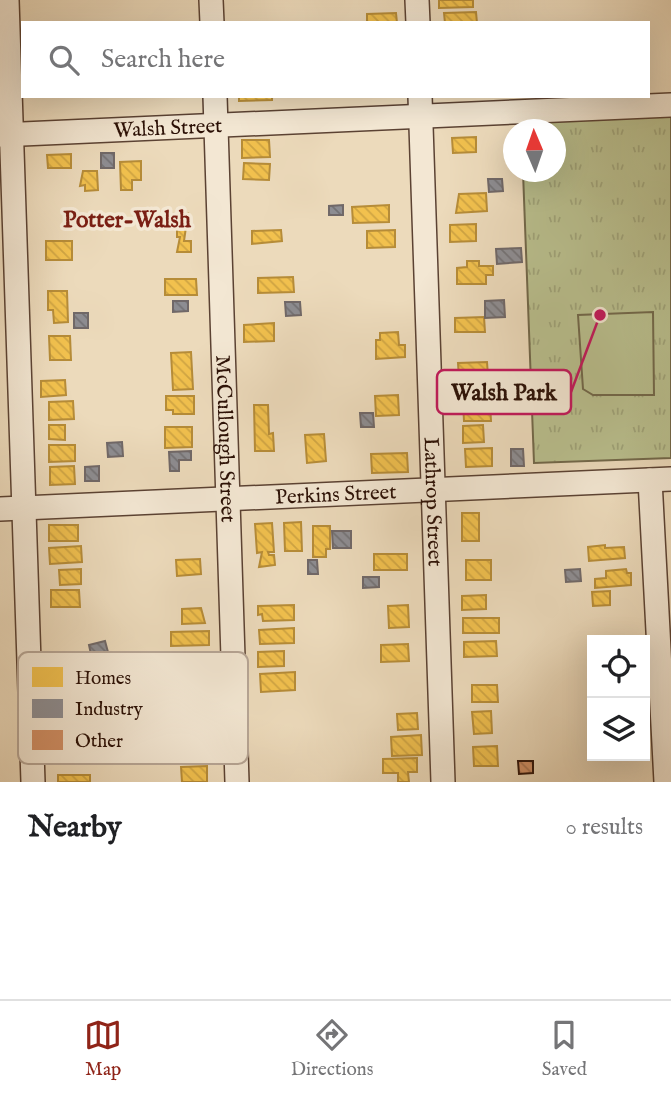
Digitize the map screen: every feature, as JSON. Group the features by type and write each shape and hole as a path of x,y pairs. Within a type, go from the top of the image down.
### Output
{"street":[{"path":"7,0 11,508 23,652"},
{"path":"211,0 212,21"},
{"path":"417,0 418,21"},
{"name":"McCullough Street","path":"215,98 232,652"},
{"name":"Walsh Street","path":"6,134 216,125 421,106 671,105"},
{"name":"Lathrop Street","path":"421,106 443,782"},
{"path":"660,480 666,782"},
{"name":"Perkins Street","path":"11,508 660,480"},
{"path":"32,764 33,782"},
{"name":"McCullough Street","path":"236,764 237,782"}],"green space":[{"path":"671,102 671,458 534,463 523,182 566,182 566,119 521,119 521,107"},
{"path":"653,312 654,395 593,395 583,389 578,315"}],"building: Homes":[{"path":"439,0 473,0 473,7 439,8"},
{"path":"476,12 477,21 445,21 444,13"},
{"path":"396,13 397,21 367,21 367,14"},
{"path":"239,98 272,98 272,100 239,101"},
{"path":"476,137 476,152 453,153 452,138"},
{"path":"242,140 269,140 270,157 242,158"},
{"path":"71,154 71,168 48,168 47,155"},
{"path":"141,161 141,180 132,180 132,190 121,190 120,162"},
{"path":"244,163 270,164 269,180 243,179"},
{"path":"83,171 97,171 98,190 85,191 85,185 80,186"},
{"path":"486,193 487,211 456,213 459,194"},
{"path":"389,205 389,222 353,223 352,207"},
{"path":"167,213 188,213 184,241 191,241 191,252 177,252 180,237 177,237 177,229 168,229"},
{"path":"476,224 476,241 450,242 450,225"},
{"path":"281,230 282,241 252,244 252,231"},
{"path":"395,230 395,247 367,248 367,231"},
{"path":"46,241 72,241 72,260 46,260"},
{"path":"467,261 479,261 479,266 493,266 493,275 486,275 486,284 457,284 457,268 467,267"},
{"path":"293,277 294,292 258,293 258,278"},
{"path":"165,279 196,279 197,295 165,295"},
{"path":"48,291 67,291 68,322 54,323 53,310 48,310"},
{"path":"484,317 485,332 455,332 455,318"},
{"path":"274,323 274,341 244,342 244,325"},
{"path":"398,332 399,345 405,345 405,357 376,359 376,340 380,340 380,333"},
{"path":"49,336 70,336 71,360 50,360"},
{"path":"191,352 193,389 173,390 171,353"},
{"path":"487,362 488,376 459,378 458,363"},
{"path":"65,380 66,395 41,397 41,381"},
{"path":"398,395 399,415 376,416 375,396"},
{"path":"166,396 194,396 194,414 173,414 173,410 166,410"},
{"path":"73,401 74,419 49,420 49,402"},
{"path":"463,403 490,403 491,421 464,421"},
{"path":"254,405 268,405 269,434 273,433 274,451 255,451"},
{"path":"49,425 65,425 65,440 49,439"},
{"path":"483,425 484,442 463,443 463,426"},
{"path":"165,427 192,427 192,447 165,448"},
{"path":"324,434 326,461 307,463 305,435"},
{"path":"49,445 75,445 75,461 49,462"},
{"path":"492,448 492,466 466,467 465,449"},
{"path":"407,453 408,472 372,473 371,454"},
{"path":"74,466 75,484 50,485 50,467"},
{"path":"462,513 479,513 479,541 462,541"},
{"path":"301,522 302,551 285,551 284,523"},
{"path":"272,523 274,552 268,552 269,555 274,555 275,565 259,567 262,552 257,553 255,524"},
{"path":"49,525 78,525 78,541 49,541"},
{"path":"313,526 330,526 330,549 326,549 326,557 313,557"},
{"path":"605,545 605,548 624,547 625,558 589,561 588,547"},
{"path":"81,546 82,562 50,564 49,548"},
{"path":"374,554 407,554 407,570 374,570"},
{"path":"200,559 201,574 177,576 176,560"},
{"path":"466,560 491,560 491,580 466,580"},
{"path":"81,569 81,584 60,585 59,570"},
{"path":"626,569 627,573 631,573 631,585 595,588 595,579 606,578 606,571"},
{"path":"51,590 79,590 80,607 51,607"},
{"path":"610,591 610,605 593,606 592,592"},
{"path":"486,595 486,609 462,610 462,596"},
{"path":"294,605 294,620 263,621 262,614 258,615 258,606"},
{"path":"408,605 409,627 389,628 388,606"},
{"path":"201,608 205,623 182,624 182,609"},
{"path":"463,618 499,618 499,633 463,633"},
{"path":"294,628 294,643 260,644 259,630"},
{"path":"209,631 209,645 171,646 171,632"},
{"path":"496,641 497,656 464,657 464,642"},
{"path":"408,644 409,661 381,662 381,645"},
{"path":"284,651 284,666 258,667 258,652"},
{"path":"295,672 295,690 261,692 260,674"},
{"path":"472,685 497,685 498,702 472,702"},
{"path":"491,711 492,733 474,734 472,712"},
{"path":"417,713 418,729 398,730 397,714"},
{"path":"421,735 422,755 392,756 391,737"},
{"path":"497,746 498,766 474,766 473,747"},
{"path":"417,758 417,772 408,772 409,782 398,782 398,773 383,773 383,759"},
{"path":"207,766 207,782 182,782 181,767"},
{"path":"58,775 90,775 90,782 58,782"}],"building: Industry":[{"path":"101,153 114,153 114,168 101,168"},
{"path":"488,179 502,179 503,191 489,192"},
{"path":"343,205 343,215 329,215 329,206"},
{"path":"521,248 522,262 497,264 496,249"},
{"path":"504,300 505,317 485,318 485,301"},
{"path":"173,301 188,301 188,311 173,312"},
{"path":"285,302 300,302 301,315 286,316"},
{"path":"74,313 88,313 88,328 74,328"},
{"path":"360,413 373,413 374,427 361,427"},
{"path":"122,442 123,456 108,457 107,443"},
{"path":"511,449 523,449 524,466 511,466"},
{"path":"191,451 191,460 179,460 179,471 170,471 169,452"},
{"path":"99,466 99,481 85,481 85,467"},
{"path":"332,531 351,531 351,548 333,548"},
{"path":"308,560 317,560 318,574 308,574"},
{"path":"580,569 581,581 566,582 565,570"},
{"path":"363,577 379,577 379,587 363,588"},
{"path":"105,641 108,652 90,652 89,645"}],"building: Other":[{"path":"518,761 533,761 533,773 519,774"}],"place":[{"name":"Walsh Park","path":"600,315"}],"district":[{"name":"Potter-Walsh","path":"127,219"}]}
